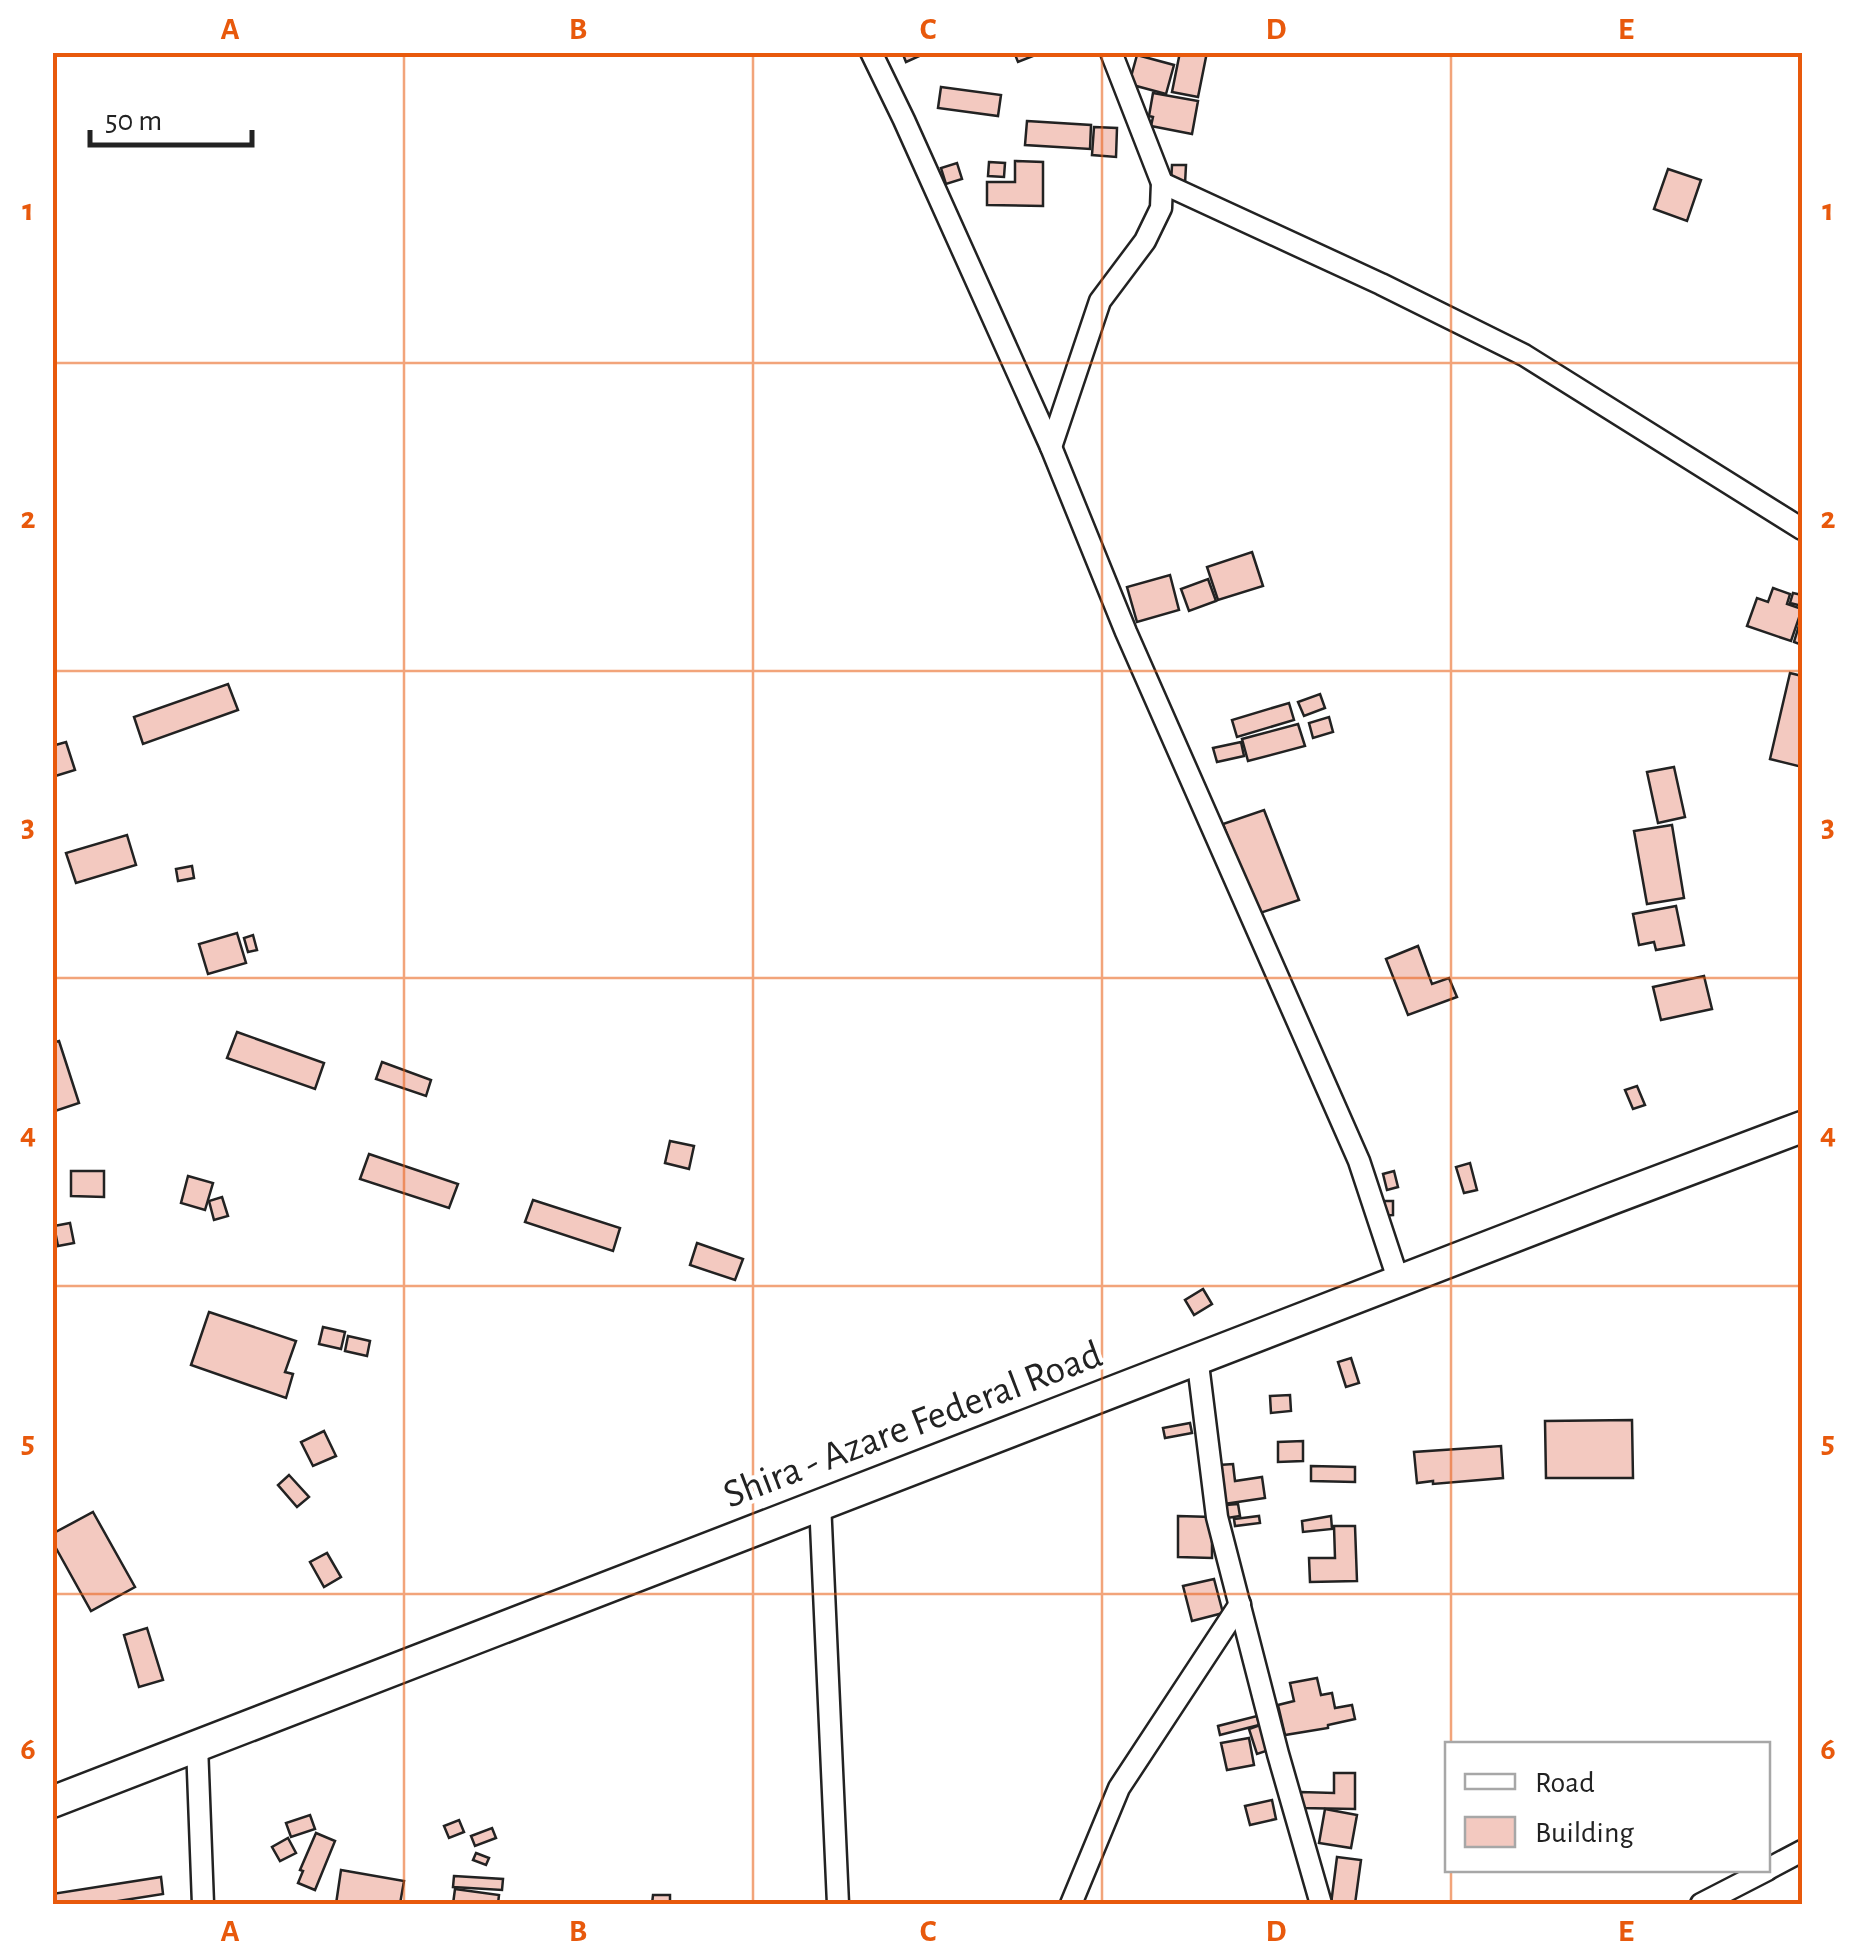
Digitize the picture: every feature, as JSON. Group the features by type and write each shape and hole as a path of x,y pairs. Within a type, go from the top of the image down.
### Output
{"main road":[{"name":"Shira - Azare Federal Road","path":"52,1802 1196,1356 1802,1127"}],"street":[{"path":"871,52 1051,447 1126,632 1359,1161 1398,1279"},
{"path":"1051,447 1100,301 1146,242 1161,208 1162,183 1111,52"},
{"path":"1162,183 1524,355 1802,529"},
{"path":"1196,1356 1217,1517 1321,1904"},
{"path":"820,1502 838,1904"},
{"path":"1071,1904 1119,1788 1240,1604"},
{"path":"197,1745 204,1904"},
{"path":"1770,1867 1802,1851"},
{"path":"1701,1904 1761,1872"}],"building":[{"path":"902,52 923,52 924,54 906,62"},
{"path":"1014,52 1043,52 1018,62"},
{"path":"1180,52 1207,52 1198,97 1172,92"},
{"path":"1137,55 1174,65 1166,94 1129,84"},
{"path":"941,87 1001,95 998,116 938,108"},
{"path":"1153,93 1198,101 1192,134 1151,126"},
{"path":"1027,121 1091,125 1090,149 1025,145"},
{"path":"1094,127 1117,128 1116,157 1092,155"},
{"path":"1015,161 1043,162 1043,206 987,205 987,182 1015,182"},
{"path":"989,162 1005,163 1004,177 988,176"},
{"path":"957,163 962,179 946,184 941,168"},
{"path":"1172,165 1186,165 1185,184 1171,184"},
{"path":"1668,169 1701,180 1687,221 1654,209"},
{"path":"1252,552 1263,586 1218,600 1207,567"},
{"path":"1170,575 1179,610 1137,622 1127,587"},
{"path":"1208,579 1216,601 1189,611 1181,589"},
{"path":"1773,588 1790,594 1787,604 1802,609 1791,641 1747,626 1757,598 1768,602"},
{"path":"1793,593 1802,595 1802,606 1790,603"},
{"path":"1802,623 1802,645 1794,642"},
{"path":"1790,673 1802,676 1802,767 1770,759"},
{"path":"228,684 238,710 143,744 134,717"},
{"path":"1320,694 1325,708 1304,716 1298,702"},
{"path":"1289,703 1294,720 1237,737 1232,720"},
{"path":"1329,717 1333,732 1313,738 1309,723"},
{"path":"1298,724 1305,746 1248,761 1242,739"},
{"path":"66,742 75,770 52,777 52,746"},
{"path":"1241,742 1244,756 1217,762 1213,748"},
{"path":"1674,767 1685,817 1658,823 1647,772"},
{"path":"1264,810 1299,900 1257,914 1223,824"},
{"path":"1672,825 1684,898 1647,904 1634,831"},
{"path":"127,835 136,865 76,883 66,853"},
{"path":"192,866 194,878 178,881 176,869"},
{"path":"1676,906 1684,945 1656,950 1654,942 1639,945 1633,914"},
{"path":"237,933 246,963 208,974 199,944"},
{"path":"253,935 257,950 248,952 244,938"},
{"path":"1418,946 1432,984 1449,978 1457,997 1408,1015 1386,959"},
{"path":"1704,976 1712,1009 1661,1020 1653,987"},
{"path":"237,1032 324,1063 315,1089 227,1058"},
{"path":"59,1041 79,1103 52,1112 52,1043"},
{"path":"382,1062 431,1080 426,1096 376,1079"},
{"path":"1637,1086 1645,1105 1633,1109 1625,1090"},
{"path":"670,1141 694,1146 689,1169 665,1163"},
{"path":"369,1154 458,1184 449,1208 360,1179"},
{"path":"1470,1163 1477,1190 1464,1193 1456,1167"},
{"path":"71,1171 104,1171 104,1197 71,1196"},
{"path":"1394,1171 1398,1187 1387,1190 1383,1174"},
{"path":"188,1176 213,1183 205,1210 181,1203"},
{"path":"222,1197 228,1216 214,1220 209,1201"},
{"path":"533,1200 620,1228 613,1251 525,1222"},
{"path":"1378,1201 1393,1201 1393,1215 1378,1216"},
{"path":"70,1223 74,1243 58,1246 54,1226"},
{"path":"697,1243 743,1259 735,1280 690,1265"},
{"path":"1203,1289 1212,1304 1194,1315 1185,1300"},
{"path":"209,1312 296,1341 285,1372 293,1374 286,1398 191,1365"},
{"path":"323,1327 345,1332 341,1349 319,1344"},
{"path":"348,1336 370,1341 367,1356 345,1351"},
{"path":"1351,1358 1359,1383 1346,1387 1338,1362"},
{"path":"1290,1395 1291,1411 1271,1413 1270,1396"},
{"path":"1632,1420 1633,1478 1546,1478 1545,1421"},
{"path":"1190,1423 1192,1433 1165,1438 1163,1428"},
{"path":"324,1431 336,1456 313,1466 301,1442"},
{"path":"1303,1441 1303,1461 1278,1462 1278,1442"},
{"path":"1501,1446 1503,1478 1417,1483 1414,1452"},
{"path":"1233,1464 1235,1481 1262,1477 1265,1498 1224,1504 1219,1465"},
{"path":"1311,1466 1355,1467 1355,1482 1311,1481"},
{"path":"289,1475 309,1497 297,1507 278,1485"},
{"path":"1238,1504 1240,1516 1227,1518 1226,1505"},
{"path":"93,1512 135,1587 91,1611 52,1541 52,1534"},
{"path":"1178,1516 1212,1517 1212,1558 1178,1557"},
{"path":"1259,1516 1260,1523 1235,1526 1234,1519"},
{"path":"1331,1516 1332,1529 1303,1532 1302,1521"},
{"path":"1334,1526 1355,1526 1357,1581 1310,1582 1309,1558 1335,1558"},
{"path":"327,1553 341,1577 324,1587 310,1562"},
{"path":"1214,1579 1223,1613 1192,1621 1183,1586"},
{"path":"147,1628 163,1680 139,1687 124,1635"},
{"path":"1317,1678 1321,1695 1332,1693 1335,1708 1352,1705 1355,1719 1285,1735 1278,1705 1294,1701 1290,1683"},
{"path":"1257,1716 1259,1725 1220,1735 1218,1726"},
{"path":"1263,1724 1272,1749 1257,1754 1249,1729"},
{"path":"1249,1738 1254,1765 1227,1770 1221,1743"},
{"path":"1334,1773 1355,1773 1355,1809 1301,1808 1301,1792 1334,1793"},
{"path":"1272,1800 1276,1819 1250,1825 1245,1806"},
{"path":"1325,1809 1357,1815 1351,1848 1319,1843"},
{"path":"310,1815 315,1829 291,1837 286,1823"},
{"path":"459,1820 464,1832 449,1838 444,1826"},
{"path":"492,1828 496,1838 475,1846 471,1836"},
{"path":"316,1833 335,1841 315,1890 298,1883"},
{"path":"288,1838 296,1853 280,1861 272,1847"},
{"path":"476,1853 489,1858 486,1865 473,1860"},
{"path":"1337,1857 1361,1860 1355,1904 1331,1904"},
{"path":"341,1870 404,1881 400,1904 336,1904"},
{"path":"454,1876 503,1879 502,1890 453,1887"},
{"path":"161,1877 163,1894 113,1904 52,1904 52,1894"},
{"path":"455,1889 499,1895 498,1904 453,1904"},
{"path":"653,1895 670,1895 670,1904 652,1904"}]}
